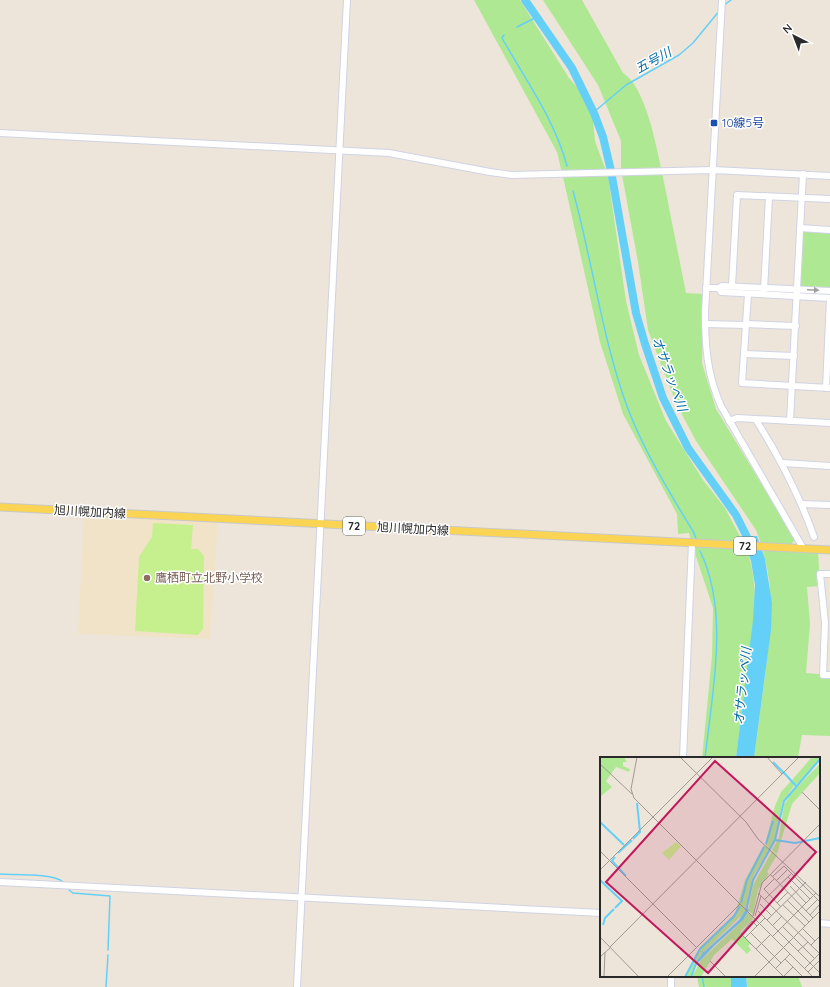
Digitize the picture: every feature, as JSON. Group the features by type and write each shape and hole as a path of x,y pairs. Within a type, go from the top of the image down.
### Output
{"main road":[{"name":"旭川幌加内線","path":"0,507 692,544 803,548"},
{"name":"72","path":"803,548 830,550"}],"street":[{"path":"297,987 347,0"},
{"path":"722,1 706,288 705,324 707,362 715,394 729,421 803,548"},
{"path":"0,133 389,153 512,175 713,170 830,176"},
{"path":"790,421 803,174"},
{"path":"732,286 737,195 830,199"},
{"path":"764,291 769,197"},
{"path":"800,228 830,230"},
{"path":"706,288 732,286 830,298 828,388 742,383 748,294"},
{"path":"719,288 721,292 748,294 764,291"},
{"path":"797,293 830,291"},
{"path":"705,324 796,326"},
{"path":"744,354 794,356"},
{"path":"729,421 736,418 830,423"},
{"path":"756,420 783,464 802,504 814,537"},
{"path":"783,464 830,466"},
{"path":"802,504 830,505"},
{"path":"683,757 692,544"},
{"path":"830,574 820,574 825,623 823,675 830,676"},
{"path":"0,882 600,914"},
{"path":"820,923 830,924"}],"shaded area":[{"name":"鷹栖町立北野小学校","path":"84,516 218,522 210,639 78,634"}],"green space":[{"path":"474,0 520,0 569,78 583,94 593,119 595,141 606,171 562,173 557,152"},
{"path":"543,0 582,0 623,73 631,80 638,90 653,131 661,168 621,169 621,141 598,85"},
{"path":"662,172 686,293 704,294 702,363 716,409 795,539 791,545 761,544 756,530 696,441 677,405 648,330 638,262 622,175"},
{"path":"608,176 626,301 639,355 666,421 703,480 725,508 743,542 691,541 689,533 678,534 677,514 623,414 600,342 563,177"},
{"path":"802,230 830,231 830,289 799,287"},
{"path":"153,523 193,525 191,549 198,549 204,556 203,629 198,635 135,631 139,557 152,537"},
{"path":"692,544 746,548 751,562 755,592 754,622 736,757 702,757 712,656 713,608"},
{"path":"762,549 818,551 820,586 807,587 810,624 806,673 830,675 830,736 802,735 798,757 754,757 767,660 771,612 769,581"},
{"path":"697,977 731,977 731,987 699,987"},
{"path":"746,977 798,977 802,987 747,987"}],"water":[{"path":"742,536 757,536 765,559 772,603 771,630 754,757 736,757 753,620 755,585 751,561"},
{"path":"731,977 746,977 747,987 731,987"}],"waterway":[{"name":"オサラッペ川","path":"525,0 572,68 594,113 603,137 611,171 636,313 663,398 688,448 736,515 751,545"},
{"name":"五号川","path":"723,6 731,0"},
{"name":"五号川","path":"594,112 626,85 679,55 693,43 720,10"},
{"path":"517,27 537,17"},
{"path":"504,35 502,38 539,100 555,132 567,166"},
{"path":"573,191 611,356 628,409 650,457 696,539"},
{"path":"700,551 709,575 717,626 714,680 705,757"},
{"path":"0,874 51,877 63,882"},
{"path":"69,890 73,893 110,896 108,950"},
{"path":"106,987 108,955"},
{"path":"702,977 704,987"}],"place":[{"name":"10線5号","path":"714,123"},
{"name":"鷹栖町立北野小学校","path":"147,578"}]}
